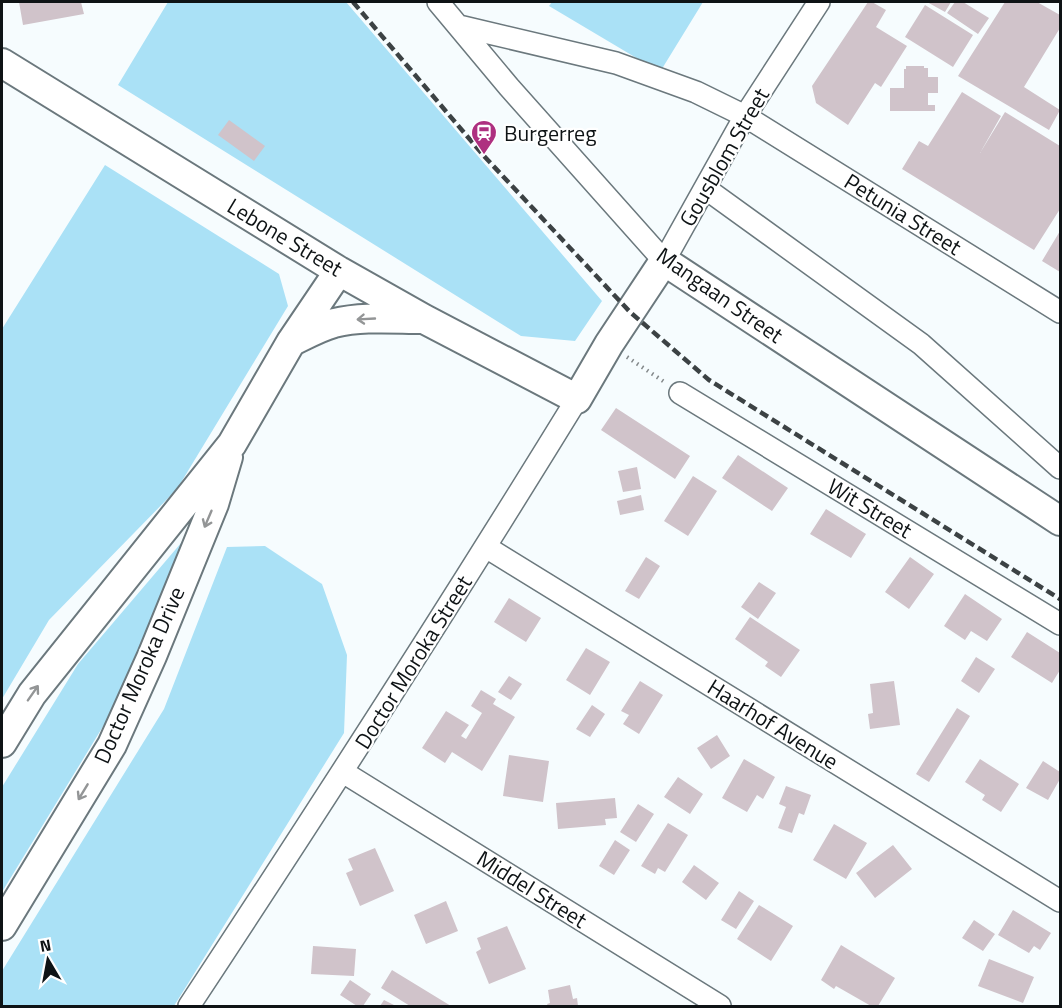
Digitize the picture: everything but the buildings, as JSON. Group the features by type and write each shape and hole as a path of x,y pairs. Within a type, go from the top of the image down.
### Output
{"street":[{"name":"Mangaan Street","path":"438,2 509,87 664,261 1060,520"},
{"name":"Gousblom Street","path":"630,312 664,261 745,116 819,2"},
{"name":"Petunia Street","path":"459,26 616,63 696,92 745,116 1060,312"},
{"name":"Lebone Street","path":"2,63 339,271 424,319 577,399"},
{"path":"705,188 921,344 1060,468"},
{"name":"Doctor Moroka Drive","path":"2,743 32,694 232,444 291,342 339,271"},
{"name":"Doctor Moroka Street","path":"189,1006 343,772 486,547 630,312"},
{"path":"291,342 317,329 350,321 424,319"},
{"name":"Wit Street","path":"680,393 1060,624"},
{"name":"Doctor Moroka Drive","path":"2,926 112,745 152,657 214,504 232,444"},
{"name":"Haarhof Avenue","path":"486,547 1060,901"},
{"name":"Middel Street","path":"343,772 720,1006"}],"path":[{"path":"609,344 680,393"}],"shaded area":[{"path":"168,2 346,2 602,301 575,341 521,336 118,85"},
{"path":"552,2 703,2 660,72 549,6"},
{"path":"105,165 279,274 288,306 177,489 49,620 2,699 2,329"},
{"path":"187,536 124,692 2,892 2,787 78,664"},
{"path":"265,546 322,584 347,655 344,733 174,1006 2,1006 2,971 164,709 227,547"}],"railway":[{"path":"353,2 484,156 630,312 709,380 1060,599"}],"place":[{"name":"Burgerreg","path":"484,156"}]}
